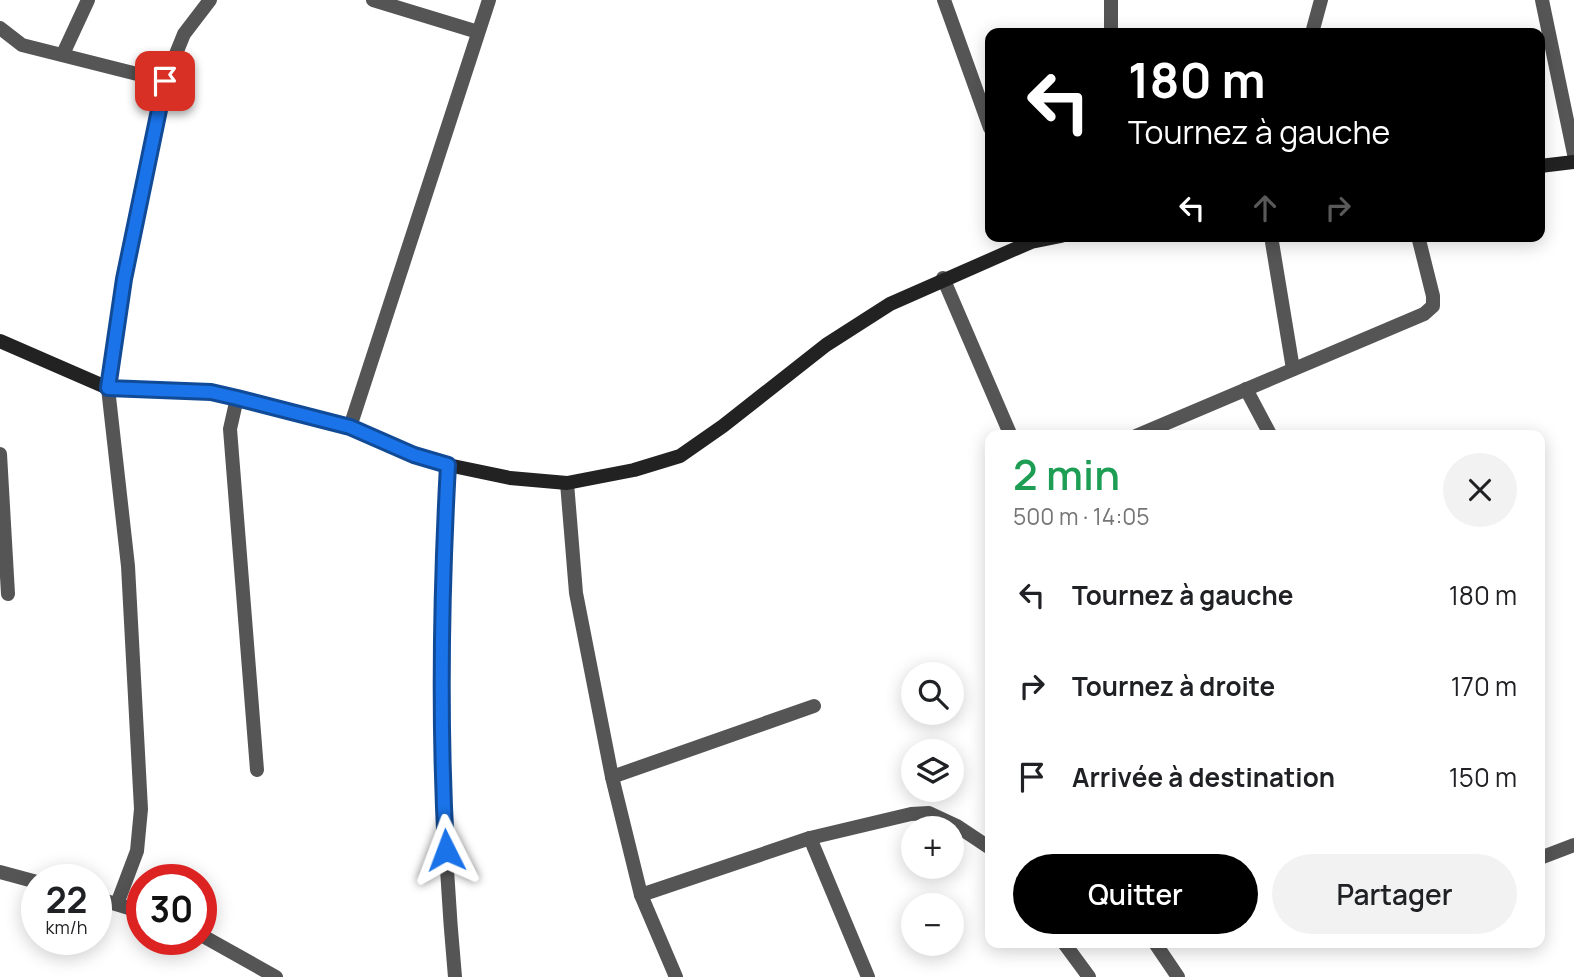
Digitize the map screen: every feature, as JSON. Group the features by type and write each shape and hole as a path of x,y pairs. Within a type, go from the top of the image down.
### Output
{"street":[{"path":"63,54 88,0"},
{"path":"117,904 137,851 141,809 128,566 108,388 124,279 165,81 184,34 210,0"},
{"path":"373,0 478,32"},
{"path":"350,427 489,0"},
{"path":"944,0 985,114"},
{"path":"1111,0 1111,28"},
{"path":"1313,28 1321,0"},
{"path":"1542,0 1574,154"},
{"path":"0,28 22,45 165,81"},
{"path":"1545,165 1574,162"},
{"path":"0,341 108,388 211,392 350,427 414,455 448,465 510,478 567,483 634,470 680,456 723,426 826,345 890,304 1023,242"},
{"path":"1272,242 1293,369"},
{"path":"1150,430 1424,314 1433,306 1433,296 1420,242"},
{"path":"943,278 1008,430"},
{"path":"1246,389 1268,430"},
{"path":"237,398 230,429 257,770"},
{"path":"0,454 8,594"},
{"path":"448,465 441,598 442,770 455,977"},
{"path":"567,483 576,593 612,777 641,895 676,977"},
{"path":"612,777 814,706"},
{"path":"641,895 810,838 911,814 929,813 957,825 985,845"},
{"path":"810,838 868,977"},
{"path":"1545,856 1574,845"},
{"path":"0,872 21,877"},
{"path":"112,903 126,907"},
{"path":"217,944 276,977"},
{"path":"1068,948 1089,977"},
{"path":"1159,948 1178,977"}],"route":[{"path":"165,81 124,279 108,388 211,392 350,427 414,455 448,465 441,598 442,770 446,850"}]}
